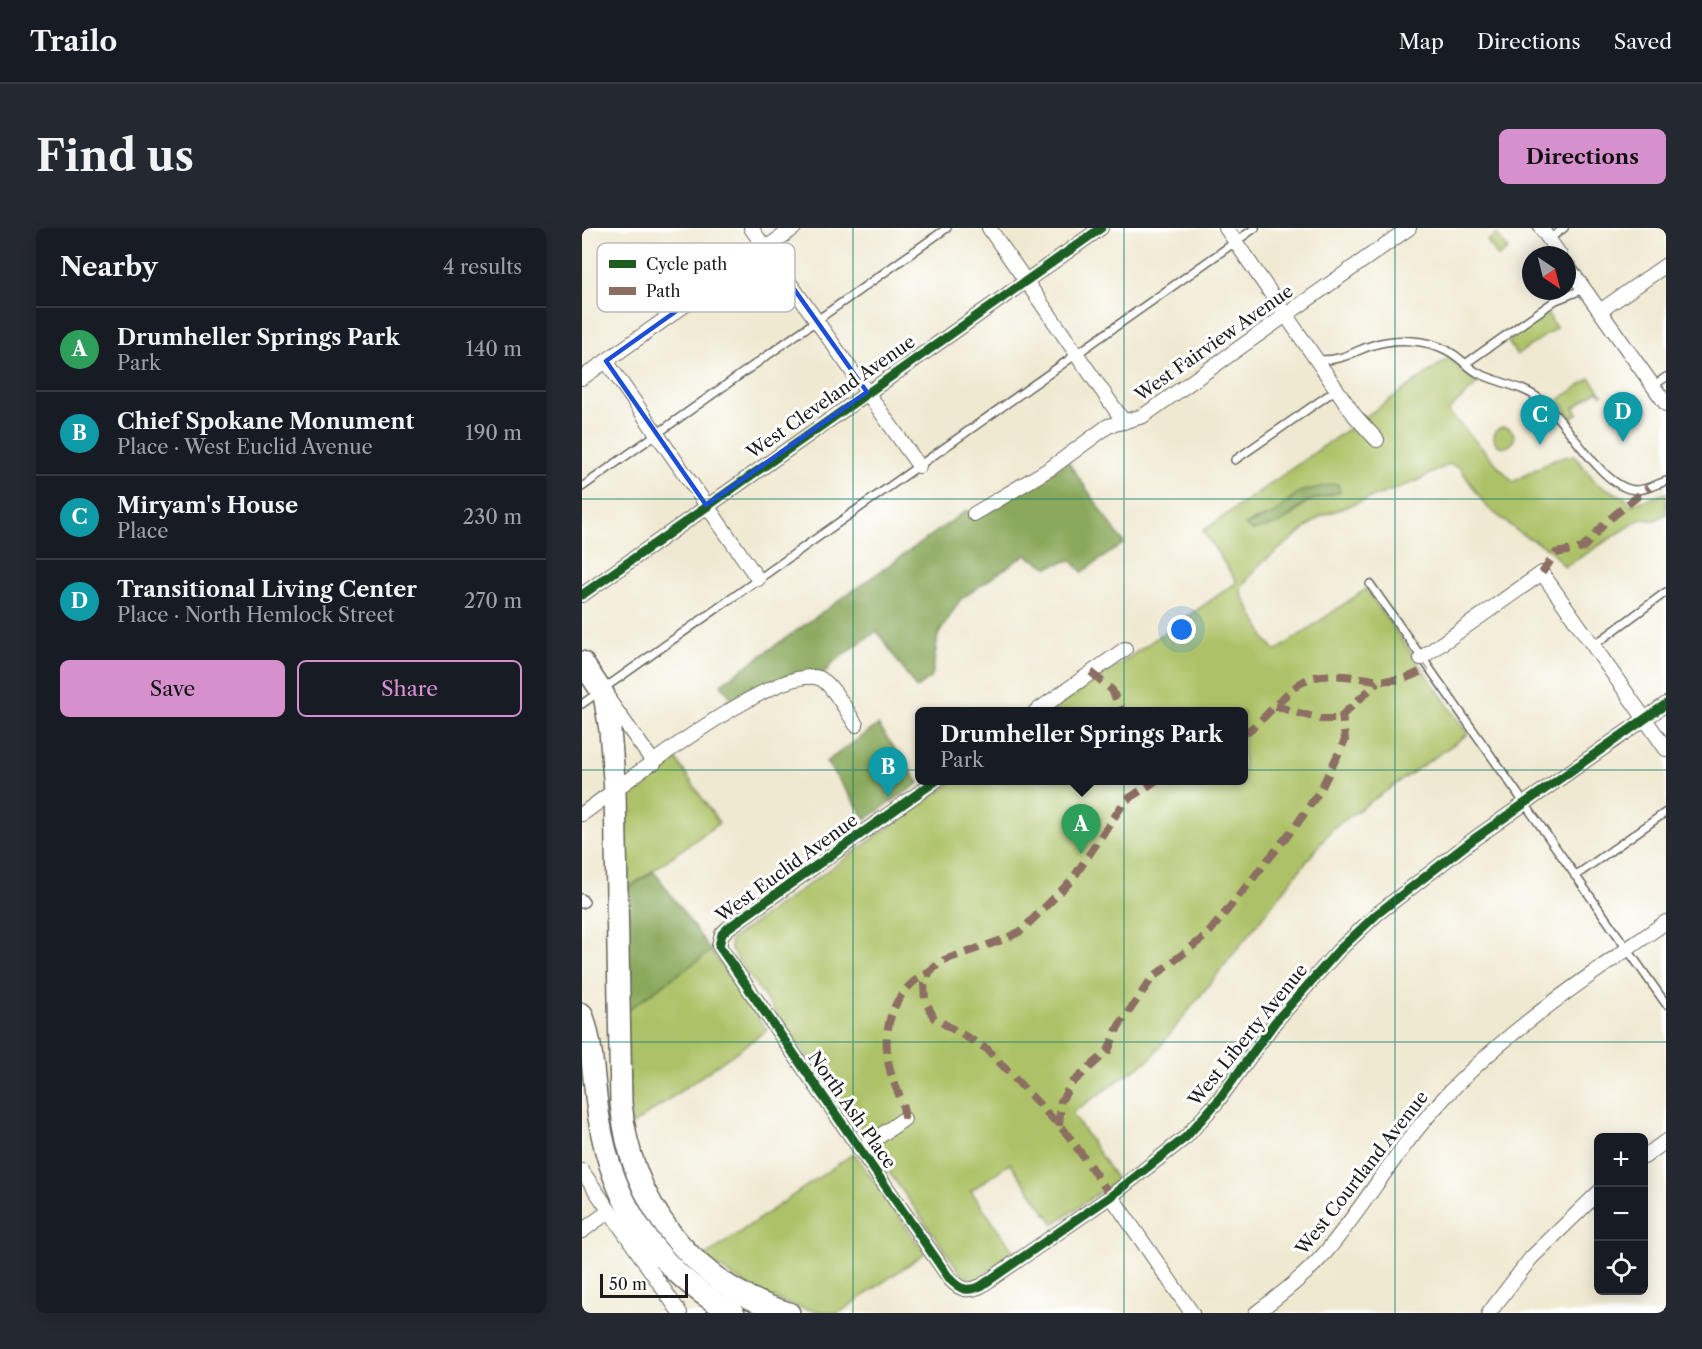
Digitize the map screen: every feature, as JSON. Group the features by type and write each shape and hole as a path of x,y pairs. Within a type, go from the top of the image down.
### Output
{"main road":[{"path":"582,662 602,691 610,730 615,791 621,1103 626,1139 637,1176 660,1220 693,1260 744,1296 789,1313"},
{"path":"584,1026 602,1139 615,1182 627,1208 651,1244 670,1266 700,1292 734,1313"}],"street":[{"path":"751,228 762,243"},
{"path":"772,243 794,228"},
{"path":"989,228 1124,422"},
{"name":"West Cleveland Avenue","path":"582,595 1101,228"},
{"path":"1226,228 1359,422 1377,440"},
{"name":"West Fairview Avenue","path":"974,514 1051,468 1108,426 1143,416 1408,228"},
{"path":"1545,233 1554,246"},
{"path":"1600,311 1666,266"},
{"path":"1576,278 1666,404"},
{"path":"795,291 919,466"},
{"path":"582,378 675,312"},
{"path":"606,361 758,579"},
{"path":"1421,658 1542,573 1666,749"},
{"path":"1041,707 1125,649"},
{"path":"582,814 722,715 754,697 798,680 811,677 822,680 856,725"},
{"path":"602,691 654,763"},
{"name":"West Liberty Avenue","path":"965,1290 981,1286 1111,1196 1186,1137 1217,1102 1290,1004 1338,951 1377,914 1420,878 1666,704"},
{"name":"West Euclid Avenue","path":"719,943 722,934 728,928 930,785"},
{"name":"West Courtland Avenue","path":"1256,1313 1287,1290 1323,1255 1405,1144 1469,1072 1542,1010 1666,922"},
{"name":"North Ash Place","path":"719,943 724,956 950,1279 965,1290"},
{"path":"860,1150 904,1119"},
{"path":"1648,1154 1666,1141"},
{"path":"582,1172 680,1313"},
{"path":"1111,1196 1192,1313"},
{"path":"1489,1313 1531,1258 1594,1197"},
{"path":"582,1231 608,1212"}],"lane":[{"path":"582,487 947,228"},
{"path":"582,704 1255,228"},
{"path":"1545,233 1564,228"},
{"path":"1465,364 1557,300 1584,289"},
{"path":"1317,360 1339,360 1380,343 1400,341 1443,348 1479,373 1517,387 1541,400 1561,420 1604,473 1618,484 1637,490 1666,481"},
{"path":"1653,386 1666,377"},
{"path":"1235,460 1337,389"},
{"path":"1370,584 1666,1004"},
{"path":"1593,646 1666,592"},
{"path":"1575,876 1666,812"},
{"path":"582,898 585,902 582,904"}],"highlighted area":[{"path":"765,248 867,392 706,505 606,361"}],"green space":[{"path":"1497,234 1508,250 1498,257 1487,241"},
{"path":"1548,314 1556,328 1517,355 1508,342"},
{"path":"1449,358 1478,383 1448,411 1513,482 1554,459 1574,455 1597,484 1626,498 1630,505 1666,493 1666,514 1655,520 1641,519 1565,567 1549,549 1520,533 1486,506 1460,468 1449,464 1417,481 1321,516 1258,566 1241,588 1241,592 1266,640 1276,651 1366,589 1468,734 1333,828 1151,1058 1072,1113 1117,1180 1054,1224 1010,1163 971,1191 1014,1252 977,1279 963,1276 731,950 730,940 948,785 1248,785 1248,707 1058,707 1237,582 1203,531","holes":["1340,492 1306,502 1292,516 1249,522 1274,514 1292,497"]},
{"path":"1590,378 1603,395 1597,391 1574,408 1578,413 1571,418 1559,400"},
{"path":"1504,427 1511,430 1514,437 1511,444 1504,447 1497,444 1494,437 1497,430"},
{"path":"1068,462 1124,543 1082,572 1071,560 1048,567 1025,555 960,600 938,635 932,677 916,688 877,631 832,663 825,673 813,672 789,676 733,700 721,684 967,510 975,519"},
{"path":"1338,484 1340,492 1306,502 1281,523 1252,531 1245,525 1274,514 1299,492"},
{"path":"878,725 915,777 916,785 866,819 826,762"},
{"path":"673,755 719,823 628,888 624,795"},
{"path":"654,871 711,951 626,1011 628,888"},
{"path":"711,951 767,1030 631,1126 626,1011"},
{"path":"854,1153 925,1253 839,1313 802,1308 767,1296 704,1257"}],"marked path":[{"path":"1542,573 1556,553 1583,548 1606,522 1649,487"},
{"path":"1248,731 1305,680 1330,675 1400,679 1427,667"},
{"path":"1091,672 1112,690 1120,707"},
{"path":"1275,706 1320,719 1338,719 1378,682"},
{"path":"1059,1126 1061,1101 1072,1083 1108,1051 1118,1027 1152,978 1207,935 1297,824 1321,789 1345,740 1342,714"},
{"path":"1111,1196 1068,1135 987,1049 934,1018 925,1000 924,984 930,971 944,960 1005,939 1021,931 1072,880 1125,801 1149,785"},
{"path":"904,1119 903,1106 887,1055 888,1027 898,1000 906,989 930,971"}],"cycle path":[{"path":"582,595 1101,228"},
{"path":"930,785 728,928 722,934 719,946 950,1279 961,1288 972,1289 981,1286 1111,1196 1186,1137 1217,1102 1275,1022 1338,951 1377,914 1474,839 1666,704"}],"place":[{"name":"Transitional Living Center","path":"1623,442"},
{"name":"Miryam's House","path":"1540,445"},
{"name":"Chief Spokane Monument","path":"888,797"},
{"name":"Drumheller Springs Park","path":"1081,854"}]}
